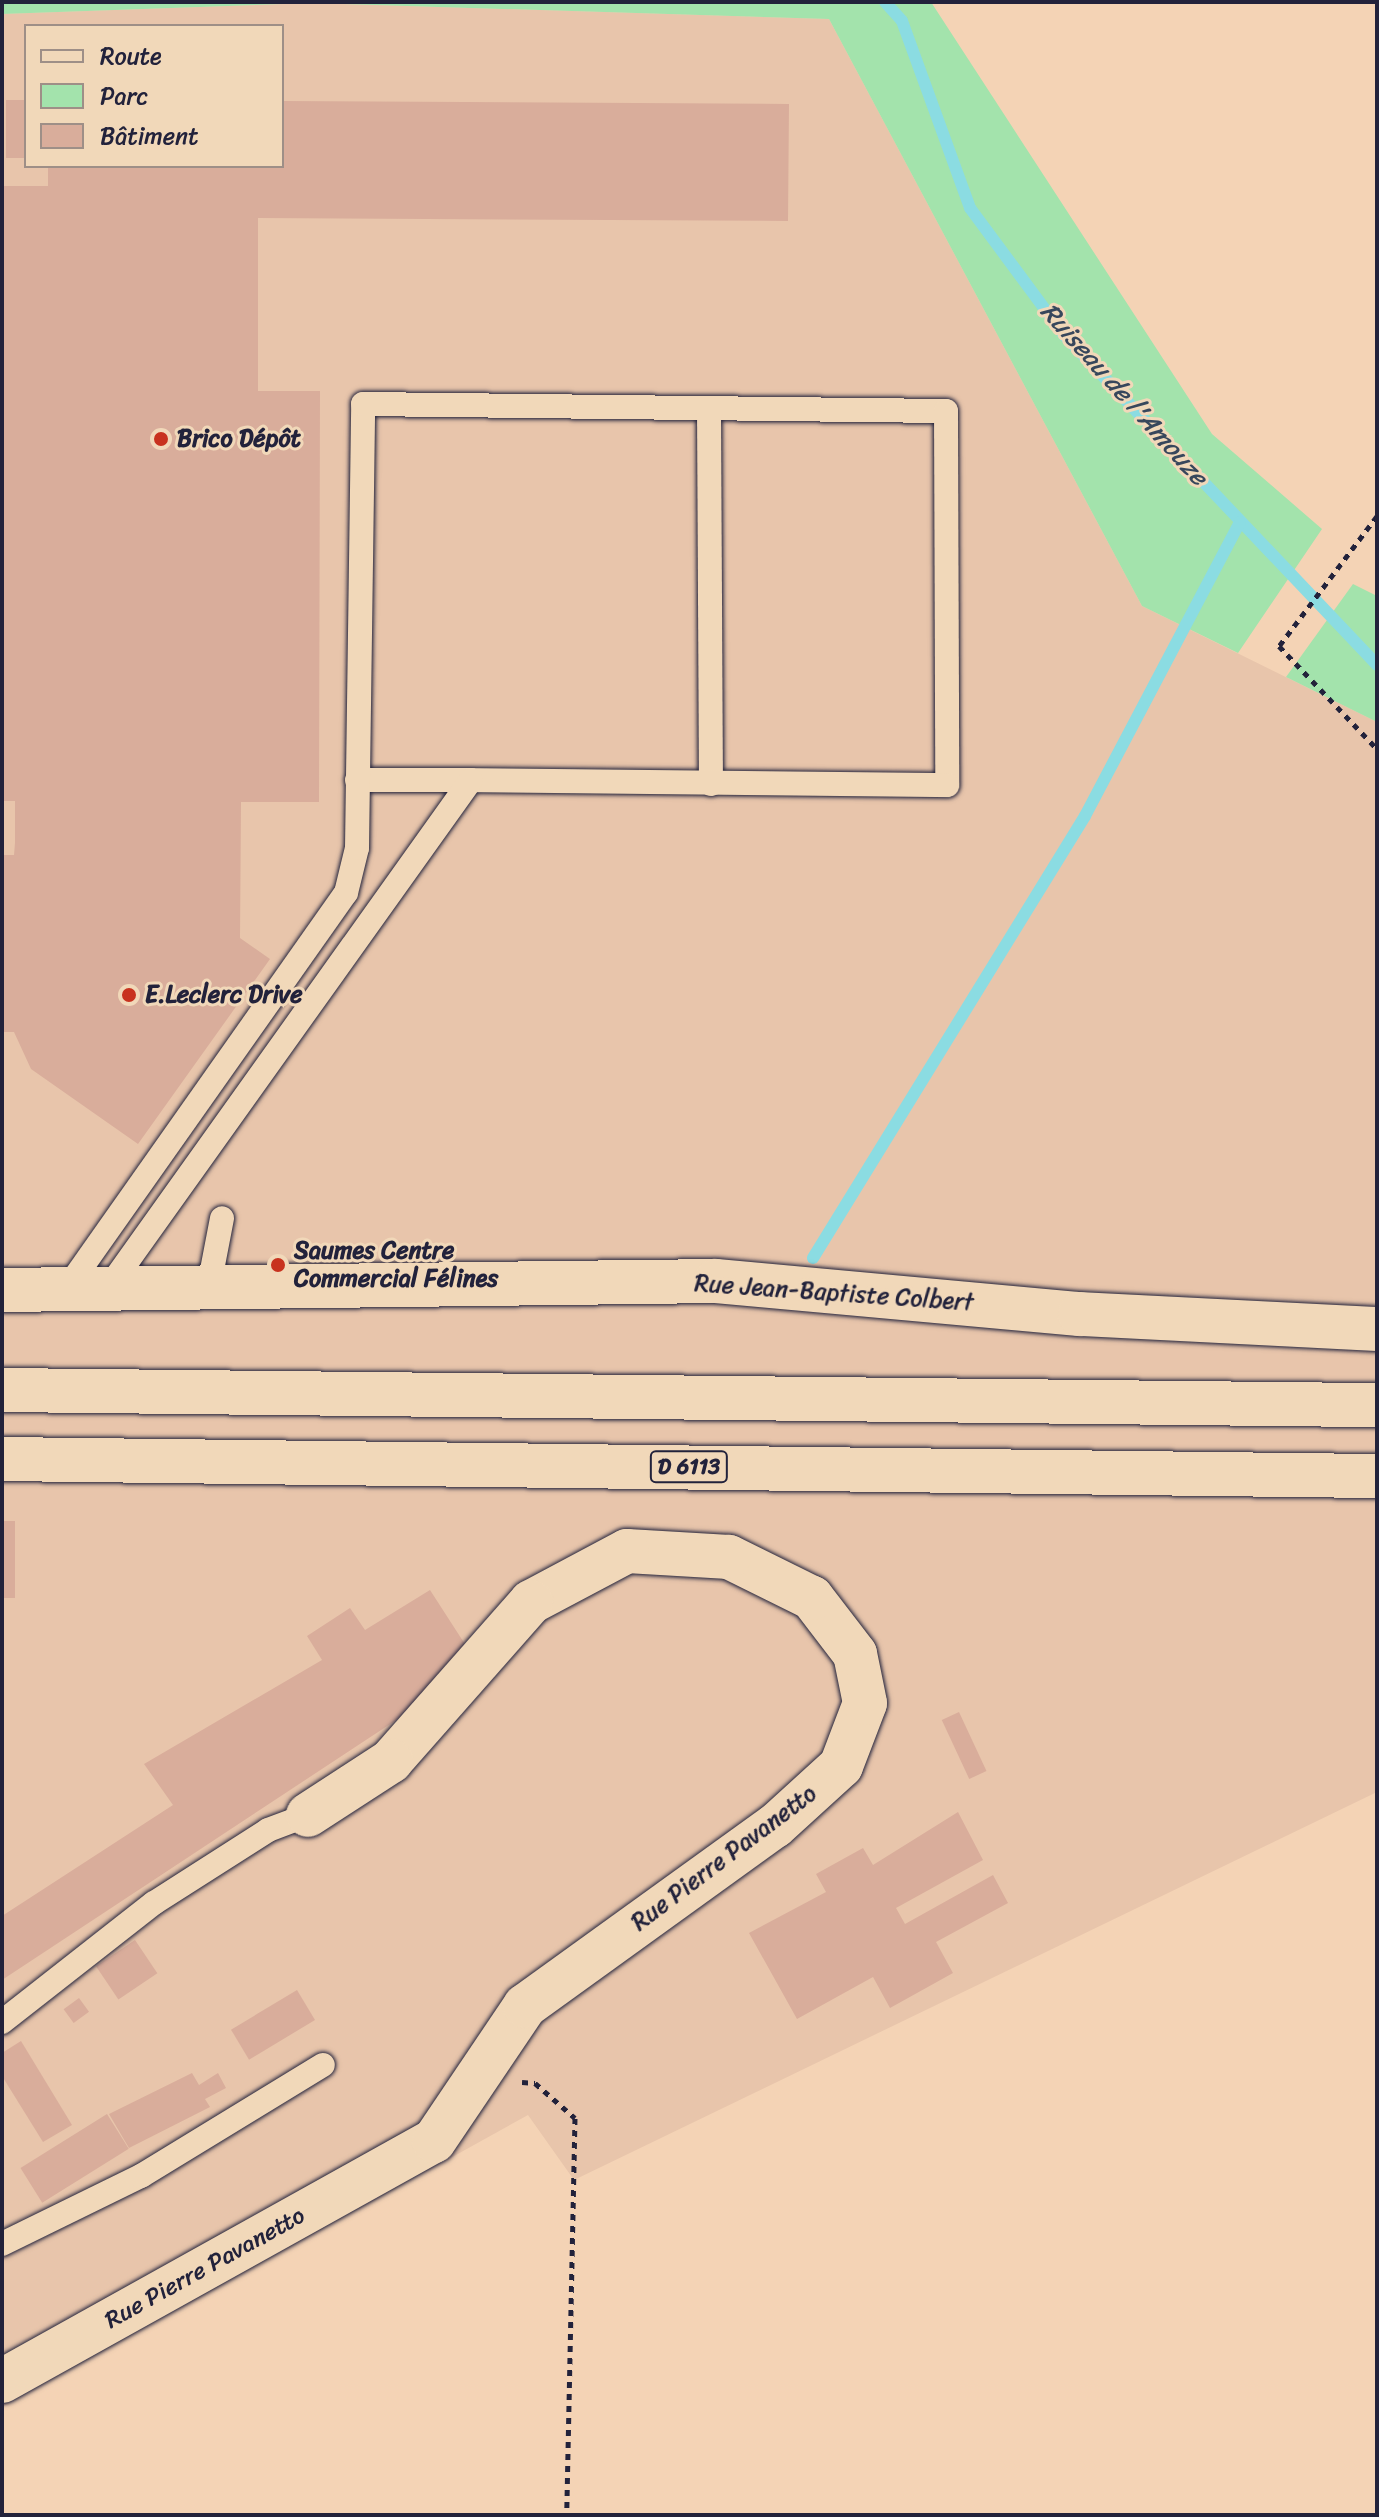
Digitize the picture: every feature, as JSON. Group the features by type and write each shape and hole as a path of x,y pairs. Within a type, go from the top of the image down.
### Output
{"street":[{"name":"Rue Jean-Baptiste Colbert","path":"2,1290 208,1291 716,1281 1080,1314 1377,1329"},
{"path":"2,1390 1377,1405"},
{"name":"D 6113","path":"2,1459 1377,1476"},
{"name":"Rue Pierre Pavanetto","path":"2,2381 434,2141 525,2006 775,1826 841,1766 865,1703 855,1654 812,1598 729,1557 627,1551 531,1602 391,1761 308,1815"}],"lane":[{"path":"86,1290 346,893 357,848 357,780 363,404 946,411 947,785 357,780"},
{"path":"709,408 711,784"},
{"path":"86,1290 471,780"},
{"path":"208,1291 222,1218"},
{"path":"2,2022 154,1903 268,1830 308,1815"},
{"path":"2,2244 141,2176 323,2065"}],"path":[{"path":"1377,516 1279,646 1377,749"},
{"path":"463,2097 508,2080 535,2083 575,2118 567,2515"}],"shaded area":[{"path":"311,3 829,19 1142,606 1377,722 1377,1792 574,2180 528,2115 2,2407 2,14"}],"green space":[{"path":"2,2 931,2 1212,434 1322,529 1238,653 1142,606 829,19 311,3 2,14"},
{"path":"1353,584 1377,596 1377,722 1286,677"}],"building":[{"path":"6,100 24,100 24,158 6,158"},
{"name":"Brico Dépôt","path":"284,101 789,104 788,221 258,218 258,391 320,391 319,802 241,802 240,938 270,959 138,1144 31,1069 14,1032 2,1032 2,855 14,855 15,801 2,801 2,186 48,186 48,168 284,168"},
{"path":"2,1521 15,1521 15,1598 2,1598"},
{"path":"430,1590 470,1652 416,1707 2,1980 2,1916 173,1805 144,1764 322,1660 307,1636 350,1608 365,1630"},
{"path":"959,1712 986,1771 969,1779 942,1720"},
{"path":"958,1812 983,1860 896,1908 905,1924 993,1875 1008,1903 936,1942 953,1973 890,2008 873,1977 797,2019 749,1933 826,1892 816,1874 863,1848 873,1865"},
{"path":"135,1940 157,1973 118,1999 96,1966"},
{"path":"297,1990 315,2020 249,2060 231,2030"},
{"path":"79,1998 89,2012 74,2023 64,2009"},
{"path":"21,2041 72,2125 43,2142 2,2076 2,2053"},
{"path":"192,2073 199,2085 218,2073 226,2088 205,2099 210,2107 129,2148 109,2114"},
{"path":"107,2114 129,2149 42,2203 20,2168"}],"waterway":[{"name":"Ruiseau de l'Amouze","path":"885,2 902,21 970,208 1064,335 1377,665"},
{"path":"813,1258 1085,816 1240,522"}],"place":[{"name":"Brico Dépôt","path":"161,439"},
{"name":"E.Leclerc Drive","path":"129,995"},
{"name":"Saumes Centre Commercial Félines","path":"278,1265"}]}
